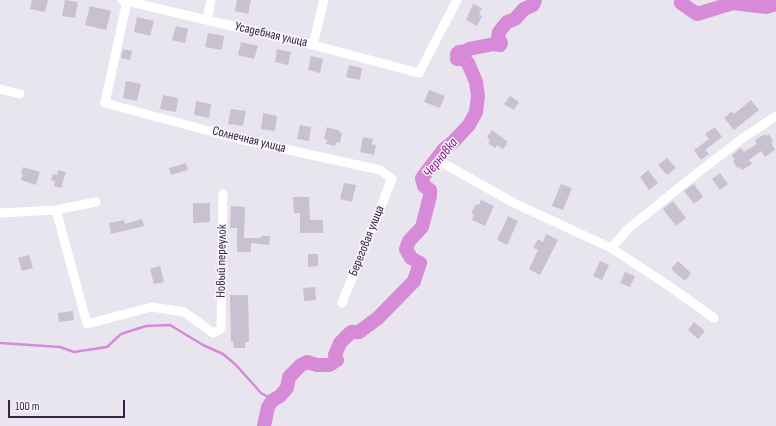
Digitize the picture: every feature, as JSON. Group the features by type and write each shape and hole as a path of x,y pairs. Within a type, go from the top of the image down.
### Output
{"street":[{"path":"207,20 211,0"},
{"path":"313,45 324,0"},
{"name":"Усадебная улица","path":"125,1 313,45 419,73 457,0"},
{"name":"Солнечная улица","path":"125,1 105,103 239,139 380,170 392,179"},
{"path":"0,89 20,94"},
{"path":"611,248 628,229 678,187 743,138 776,116"},
{"path":"441,162 514,202 611,248 714,318"},
{"name":"Береговая улица","path":"342,303 392,179"},
{"name":"Новый переулок","path":"56,210 86,324 152,307 184,312 213,333 221,329 223,194"},
{"path":"0,213 56,210 96,202"}],"building":[{"path":"32,0 48,0 45,12 30,9"},
{"path":"65,0 78,2 75,18 62,16"},
{"path":"237,0 251,0 248,14 235,11"},
{"path":"473,4 482,8 479,14 482,16 477,26 466,20"},
{"path":"90,6 111,11 106,30 85,25"},
{"path":"137,17 154,21 150,36 134,32"},
{"path":"176,26 188,29 185,43 172,40"},
{"path":"208,33 224,36 222,50 205,47"},
{"path":"241,42 258,46 254,59 238,55"},
{"path":"123,49 132,51 130,60 121,58"},
{"path":"277,49 291,52 288,65 275,62"},
{"path":"311,56 323,59 320,73 308,70"},
{"path":"349,65 362,68 360,80 346,77"},
{"path":"126,81 141,84 137,101 123,98"},
{"path":"429,90 445,96 440,108 424,102"},
{"path":"163,95 178,98 176,112 160,109"},
{"path":"510,96 519,102 514,110 504,104"},
{"path":"751,100 759,110 734,130 724,118 732,111 734,114"},
{"path":"196,101 211,104 209,118 194,115"},
{"path":"231,109 246,111 243,126 228,124"},
{"path":"263,113 277,116 275,131 261,129"},
{"path":"300,125 311,127 309,141 297,139"},
{"path":"327,127 342,133 340,143 336,142 335,146 326,144 327,140 324,139"},
{"path":"715,127 722,137 705,150 709,154 701,160 694,150 709,139 705,134"},
{"path":"492,130 508,142 503,149 497,145 495,148 488,143 490,140 487,137"},
{"path":"765,134 766,136 769,134 773,141 771,142 775,150 765,157 761,151 749,160 752,164 742,170 740,167 737,168 733,161 735,160 732,155 741,148 744,152 757,144 755,140"},
{"path":"363,137 373,139 372,144 376,145 374,155 360,152"},
{"path":"667,158 676,168 667,175 658,165"},
{"path":"186,163 188,170 171,175 169,168"},
{"path":"23,167 40,172 36,185 21,180"},
{"path":"58,170 66,172 61,188 54,186 55,181 51,180 53,174 57,175"},
{"path":"648,170 658,183 649,190 640,177"},
{"path":"720,173 728,184 720,190 712,179"},
{"path":"344,183 356,185 352,202 340,199"},
{"path":"561,184 572,188 563,210 552,206"},
{"path":"694,184 703,197 694,204 684,191"},
{"path":"293,197 309,197 310,220 323,220 323,233 300,233 300,213 294,213"},
{"path":"481,200 494,206 485,226 472,220 474,214 471,213 476,204 479,205"},
{"path":"673,201 686,218 676,226 663,209"},
{"path":"193,203 210,203 210,222 193,223"},
{"path":"231,206 245,207 244,238 261,238 261,236 270,236 269,245 251,243 251,252 237,252 237,228 230,228"},
{"path":"508,216 518,221 507,245 497,240"},
{"path":"142,219 144,226 111,234 109,223 124,220 125,224"},
{"path":"546,234 558,240 540,275 529,269 538,250 533,248 538,239 543,242"},
{"path":"308,254 318,254 318,266 308,267"},
{"path":"29,255 33,268 22,271 18,258"},
{"path":"600,261 609,265 602,280 593,276"},
{"path":"678,261 691,273 685,281 671,269"},
{"path":"160,266 164,282 154,284 150,269"},
{"path":"625,272 635,276 630,287 620,283"},
{"path":"315,287 316,300 304,301 303,288"},
{"path":"230,295 248,295 249,342 245,342 245,348 234,348 233,341 231,342"},
{"path":"73,311 74,320 59,322 58,313"},
{"path":"694,322 705,331 698,339 688,330"}],"waterway":[{"name":"Чернавка","path":"264,426 268,407 273,400 280,396 287,388 289,377 301,365 307,362 317,365 329,365 337,360 335,355 340,343 351,332 359,332 378,318 414,281 420,263 411,258 406,249 409,241 422,227 430,196 430,190 424,186 422,178 444,149 469,125 476,112 478,96 476,82 468,63 463,59 457,59 457,54 469,49 494,44 500,45 501,43 498,37 499,32 507,22 515,19 524,9 533,5 535,0"},
{"path":"681,0 681,3 697,14 733,3 766,7 776,4"},
{"path":"0,343 60,347 74,352 107,347 121,334 146,326 170,325 203,345 223,354 236,365 261,393 273,400"}]}
